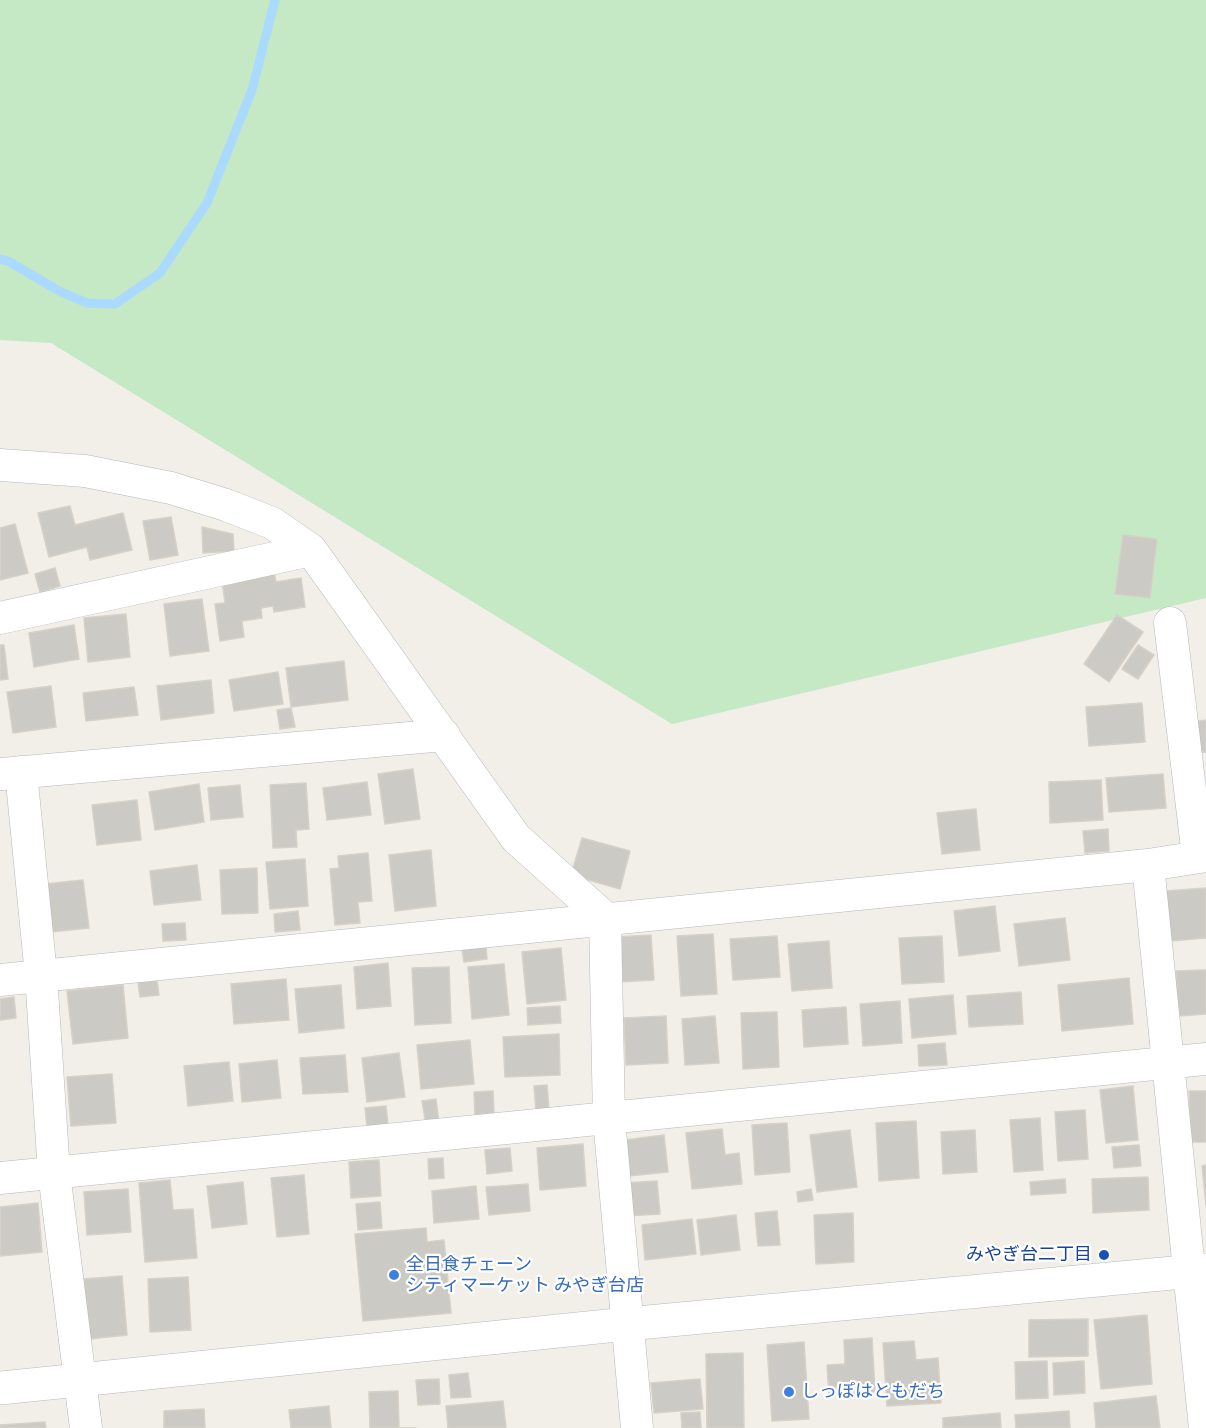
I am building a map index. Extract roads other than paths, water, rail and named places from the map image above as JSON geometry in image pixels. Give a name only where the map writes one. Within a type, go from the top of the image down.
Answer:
[{"type":"street","points":[[0,465],[85,471],[171,488],[226,505],[272,523],[311,550],[516,838],[605,918],[609,1119],[637,1428]]},
{"type":"street","points":[[0,618],[311,550]]},
{"type":"street","points":[[0,980],[605,918],[1148,866],[1202,856],[1170,622]]},
{"type":"street","points":[[86,1428],[54,1173],[41,975],[11,773],[444,735]]},
{"type":"street","points":[[1148,866],[1168,1063],[1198,1271],[1205,1428]]},
{"type":"street","points":[[0,1178],[1206,1059]]},
{"type":"street","points":[[0,1388],[627,1324],[1198,1271]]},
{"type":"waterway","points":[[0,259],[8,261],[59,291],[87,303],[115,304],[160,273],[207,203],[252,90],[275,0]]},
{"type":"place","name":"みやぎ台二丁目","points":[[1104,1255]]},
{"type":"place","name":"全日食チェーン シティマーケット みやぎ台店","points":[[394,1275]]},
{"type":"place","name":"しっぽはともだち","points":[[789,1392]]}]
